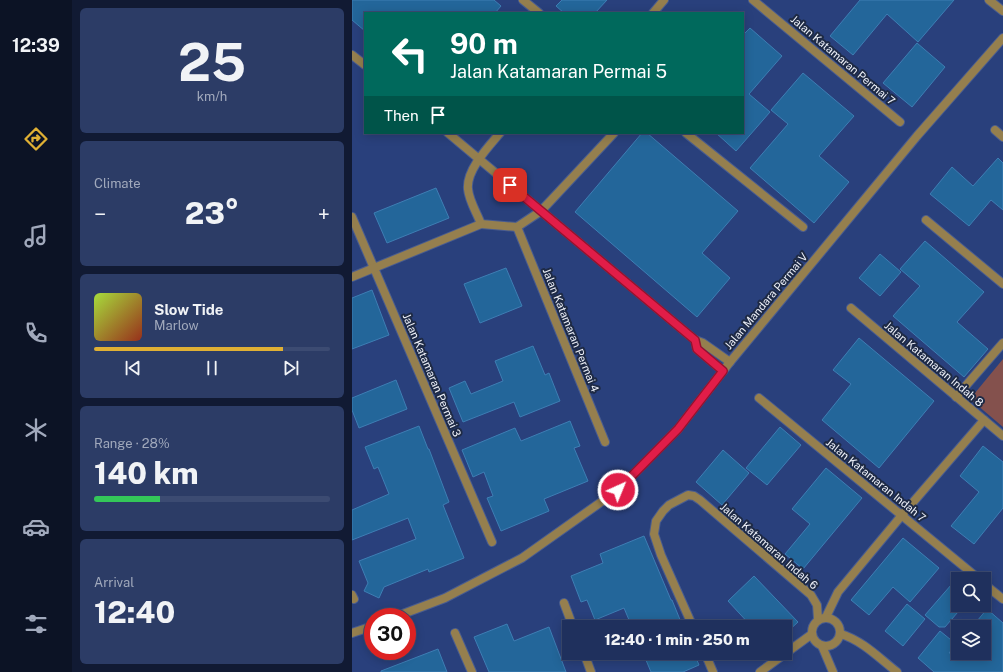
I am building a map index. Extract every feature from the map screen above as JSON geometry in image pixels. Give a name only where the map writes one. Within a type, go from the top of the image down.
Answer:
[{"type":"street","points":[[523,0],[538,12]]},
{"type":"street","points":[[654,12],[664,0]]},
{"type":"street","name":"Jalan Katamaran Permai 7","points":[[753,0],[900,122]]},
{"type":"street","points":[[989,0],[1003,11]]},
{"type":"street","name":"Jalan Mandara Permai V","points":[[416,609],[445,598],[522,558],[618,490],[678,429],[730,362],[917,136],[1003,38]]},
{"type":"street","points":[[352,55],[364,65]]},
{"type":"street","points":[[995,130],[1003,137]]},
{"type":"street","points":[[449,134],[695,340],[704,343],[730,362]]},
{"type":"street","points":[[481,224],[469,196],[469,180],[478,158],[499,134]]},
{"type":"street","points":[[352,277],[481,224],[517,227],[541,211],[613,134]]},
{"type":"street","points":[[687,134],[803,227]]},
{"type":"street","name":"Jalan Katamaran Permai 3","points":[[352,217],[492,542]]},
{"type":"street","points":[[926,220],[1003,284]]},
{"type":"street","name":"Jalan Katamaran Permai 4","points":[[517,227],[605,442]]},
{"type":"street","name":"Jalan Katamaran Indah 8","points":[[851,308],[1003,436]]},
{"type":"street","points":[[695,340],[697,349],[723,371]]},
{"type":"street","points":[[956,397],[1003,343]]},
{"type":"street","name":"Jalan Katamaran Indah 7","points":[[759,398],[971,572]]},
{"type":"street","points":[[834,672],[822,646],[816,641],[812,634],[813,626],[822,618],[838,592],[984,420]]},
{"type":"street","name":"Jalan Katamaran Indah 6","points":[[690,620],[661,555],[654,534],[656,521],[663,511],[669,505],[688,495],[694,496],[811,595],[822,618]]},
{"type":"street","points":[[991,590],[1003,600]]},
{"type":"street","points":[[564,603],[571,620]]},
{"type":"street","points":[[822,618],[834,619],[839,625],[841,634],[838,641],[831,646],[822,646]]},
{"type":"street","points":[[352,633],[364,629]]},
{"type":"street","points":[[455,633],[472,672]]},
{"type":"street","points":[[760,672],[812,634]]},
{"type":"street","points":[[841,634],[852,637],[860,642],[897,672]]},
{"type":"street","points":[[587,660],[591,672]]},
{"type":"street","points":[[708,660],[713,672]]},
{"type":"shaded area","points":[[1003,359],[1003,427],[970,399]]},
{"type":"building","points":[[352,0],[494,0],[501,6],[496,12],[364,12],[364,30],[352,20]]},
{"type":"building","points":[[562,0],[607,0],[596,12],[563,12],[556,6]]},
{"type":"building","points":[[860,0],[954,0],[918,42],[887,14],[853,55],[830,36]]},
{"type":"building","points":[[750,28],[782,56],[749,94],[770,112],[736,151],[717,134],[744,134],[744,34]]},
{"type":"building","points":[[917,43],[945,67],[912,107],[883,83]]},
{"type":"building","points":[[803,73],[854,116],[819,156],[849,182],[814,223],[750,168],[788,124],[771,110]]},
{"type":"building","points":[[641,134],[648,134],[738,211],[702,253],[730,278],[697,317],[575,212]]},
{"type":"building","points":[[998,158],[1003,163],[1003,210],[991,200],[969,226],[930,194],[952,167],[973,186]]},
{"type":"building","points":[[436,188],[449,218],[387,243],[374,213]]},
{"type":"building","points":[[925,241],[984,292],[957,322],[988,349],[964,377],[893,316],[920,286],[900,269]]},
{"type":"building","points":[[880,254],[901,272],[880,296],[859,278]]},
{"type":"building","points":[[506,268],[522,306],[480,323],[464,284]]},
{"type":"building","points":[[372,290],[389,335],[352,349],[352,298]]},
{"type":"building","points":[[859,338],[934,401],[879,468],[822,420],[851,384],[833,370]]},
{"type":"building","points":[[533,346],[545,375],[549,373],[560,401],[520,417],[514,402],[463,422],[449,388],[465,381],[471,394],[503,381],[495,361]]},
{"type":"building","points":[[396,380],[407,409],[359,428],[352,410],[352,398]]},
{"type":"building","points":[[570,421],[580,446],[574,448],[588,481],[544,499],[549,511],[501,531],[487,498],[493,496],[484,472],[473,477],[462,450],[515,428],[521,441]]},
{"type":"building","points":[[419,426],[449,502],[443,505],[464,558],[429,572],[428,569],[384,587],[379,598],[364,591],[368,583],[359,561],[416,539],[408,518],[352,540],[352,510],[389,494],[378,467],[374,469],[365,447]]},
{"type":"building","points":[[780,427],[801,445],[767,485],[746,468]]},
{"type":"building","points":[[983,446],[1003,462],[1003,508],[974,544],[951,526],[979,492],[960,476]]},
{"type":"building","points":[[723,450],[749,473],[722,505],[696,482]]},
{"type":"building","points":[[826,468],[862,498],[803,569],[785,554],[810,524],[792,509]]},
{"type":"building","points":[[644,536],[680,620],[629,620],[624,608],[595,620],[587,600],[581,602],[571,576],[603,563],[600,554]]},
{"type":"building","points":[[903,538],[939,568],[910,602],[893,587],[869,615],[851,600]]},
{"type":"building","points":[[754,576],[798,622],[792,628],[792,620],[746,620],[728,601]]},
{"type":"building","points":[[951,585],[951,612],[958,612],[945,627],[939,627],[925,615]]},
{"type":"building","points":[[907,604],[925,619],[903,646],[885,631]]},
{"type":"building","points":[[984,612],[990,612],[1003,623],[1003,672],[934,672],[918,658],[940,631],[951,640],[951,650],[949,653],[951,653],[951,660],[991,660],[991,620],[978,620]]},
{"type":"building","points":[[507,624],[514,641],[549,627],[566,672],[489,672],[474,637]]},
{"type":"building","points":[[438,649],[447,672],[381,672],[410,660],[416,660],[416,657]]},
{"type":"building","points":[[646,660],[697,660],[699,665],[683,672],[651,672]]},
{"type":"route","points":[[510,185],[695,340],[697,349],[723,371],[678,429],[618,490]]}]
